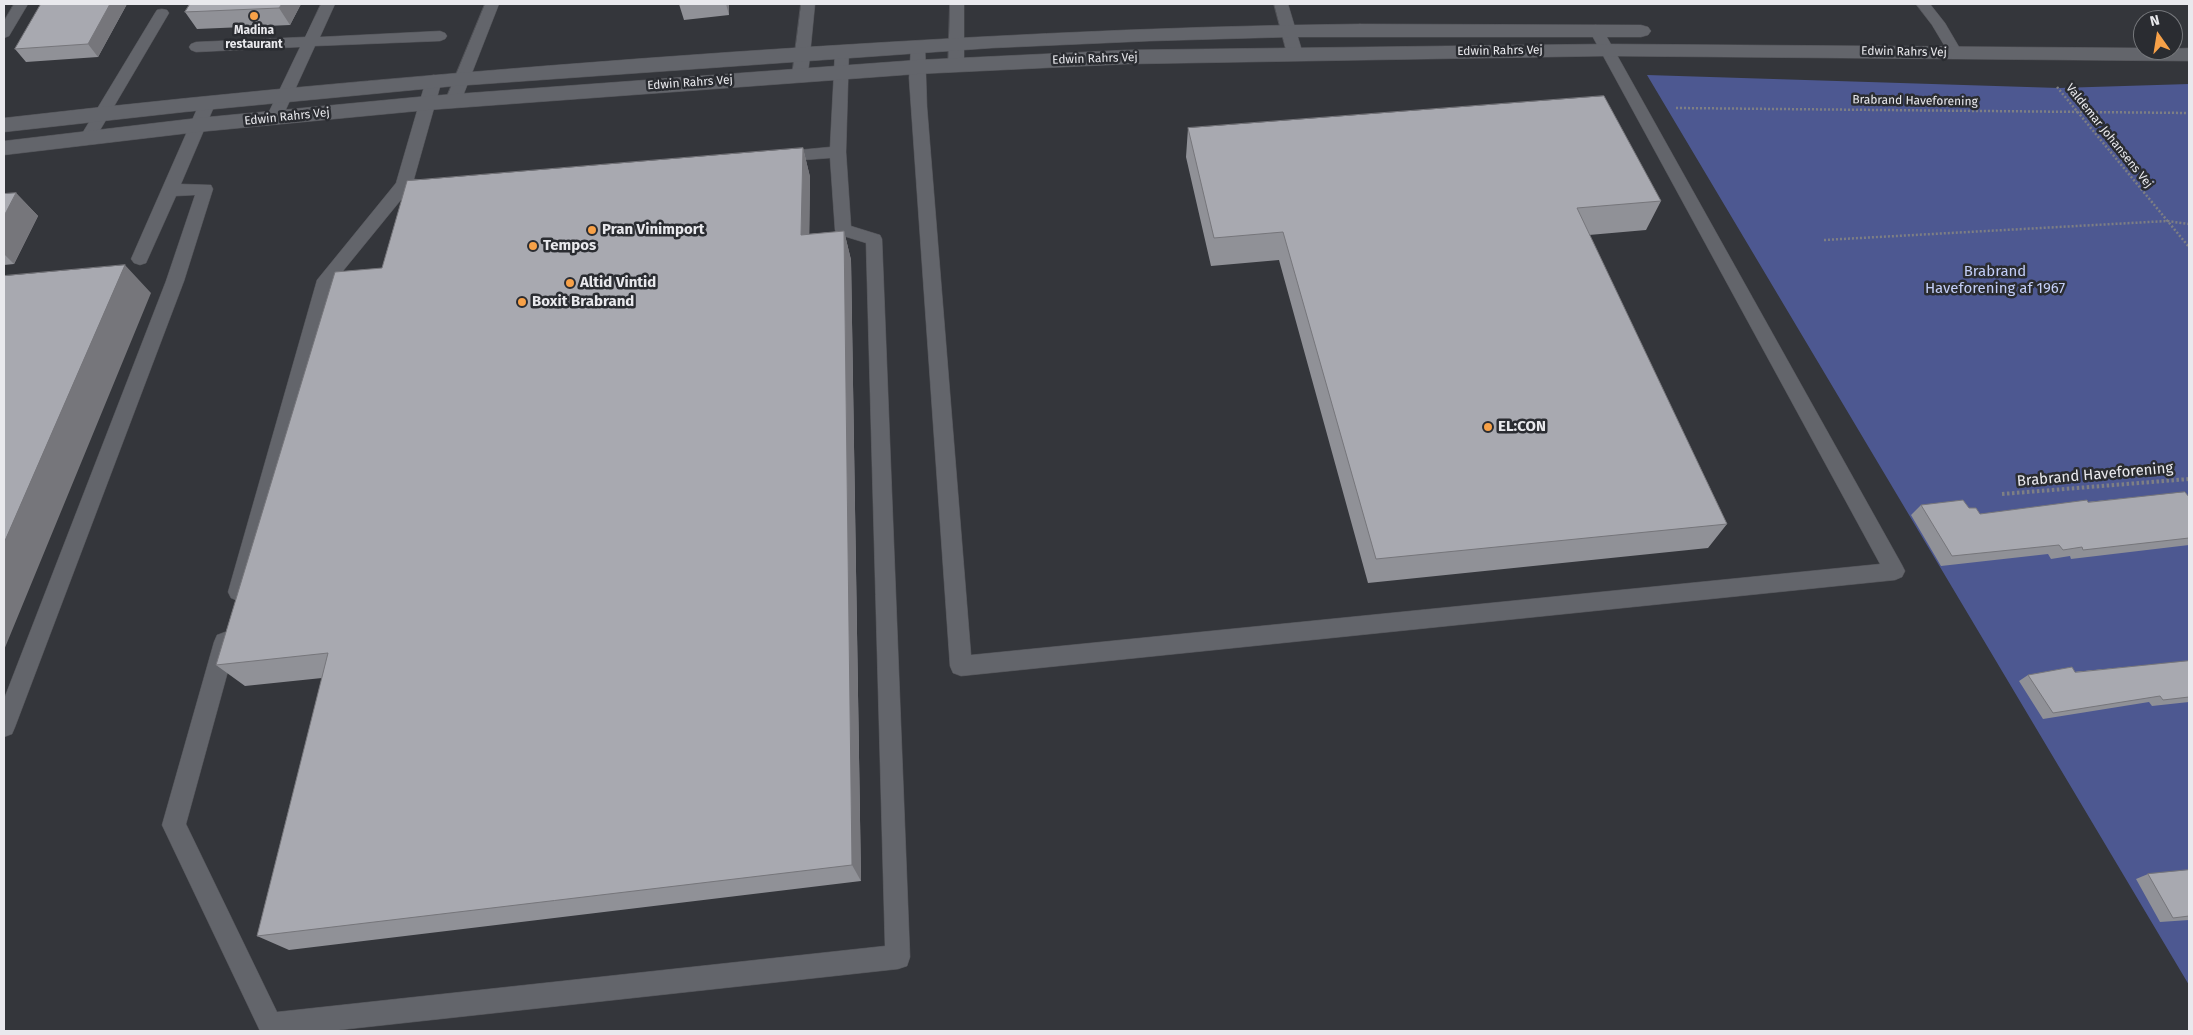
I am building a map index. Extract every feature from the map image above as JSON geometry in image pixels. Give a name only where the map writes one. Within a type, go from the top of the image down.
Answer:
[{"type":"street","name":"Edwin Rahrs Vej","points":[[4,148],[198,125],[428,103],[841,72],[917,56],[956,44],[1080,37],[1289,32],[1659,31]]},
{"type":"street","name":"Edwin Rahrs Vej","points":[[1858,33],[2133,36]]},
{"type":"street","name":"Edwin Rahrs Vej","points":[[4,125],[102,113],[434,80],[842,51],[917,56],[956,65],[1128,57],[1607,50],[2189,55]]},
{"type":"lane","points":[[4,33],[21,4]]},
{"type":"lane","points":[[274,118],[328,4]]},
{"type":"lane","points":[[453,101],[492,4]]},
{"type":"lane","points":[[800,75],[808,4]]},
{"type":"lane","points":[[956,4],[956,65]]},
{"type":"lane","points":[[1281,4],[1295,54]]},
{"type":"lane","points":[[1923,4],[1955,52]]},
{"type":"lane","points":[[88,137],[162,12]]},
{"type":"lane","points":[[917,56],[961,666],[1895,571],[1641,107],[1596,30]]},
{"type":"lane","points":[[196,47],[440,36]]},
{"type":"lane","points":[[434,80],[404,185],[326,280],[174,825],[270,1025],[898,957],[874,239],[843,230],[838,152],[842,51]]},
{"type":"lane","points":[[140,259],[208,102]]},
{"type":"lane","points":[[759,158],[838,152]]},
{"type":"lane","points":[[404,185],[434,182]]},
{"type":"lane","points":[[4,727],[175,281],[205,190],[170,190]]},
{"type":"path","name":"Valdemar Johansens Vej","points":[[2031,54],[2189,247]]},
{"type":"path","name":"Brabrand Haveforening","points":[[1641,107],[2189,114]]},
{"type":"path","points":[[1824,240],[2167,221],[2189,224]]},
{"type":"path","name":"Brabrand Haveforening","points":[[2002,494],[2189,479]]},
{"type":"green space","name":"Brabrand Haveforening af 1967","points":[[1647,75],[2059,88],[2189,84],[2189,985]]},
{"type":"building","points":[[41,4],[110,4],[88,44],[15,49]]},
{"type":"building","points":[[190,4],[282,4],[279,8],[185,12]]},
{"type":"building","name":"EL:CON","points":[[1604,96],[1661,201],[1577,208],[1727,524],[1376,559],[1283,232],[1214,238],[1188,128]]},
{"type":"building","points":[[803,148],[801,235],[844,231],[852,865],[257,936],[328,653],[216,665],[335,272],[382,268],[407,181]]},
{"type":"building","points":[[16,193],[4,216],[4,194]]},
{"type":"building","points":[[125,265],[4,543],[4,276]]},
{"type":"building","points":[[2185,492],[2189,497],[2189,538],[2083,550],[2082,547],[2063,550],[2059,545],[1952,556],[1921,505],[1963,500],[1969,508],[1976,508],[1980,514],[2087,500],[2088,502]]},
{"type":"building","points":[[2189,661],[2189,697],[2163,700],[2160,696],[2053,713],[2028,675],[2072,667],[2075,672]]},
{"type":"building","points":[[2189,870],[2189,916],[2173,918],[2148,874]]},
{"type":"place","name":"Madina restaurant","points":[[254,16]]},
{"type":"place","name":"Pran Vinimport","points":[[592,230]]},
{"type":"place","name":"Tempos","points":[[533,246]]},
{"type":"place","name":"Altid Vintid","points":[[570,283]]},
{"type":"place","name":"Boxit Brabrand","points":[[522,302]]},
{"type":"place","name":"EL:CON","points":[[1488,427]]}]
